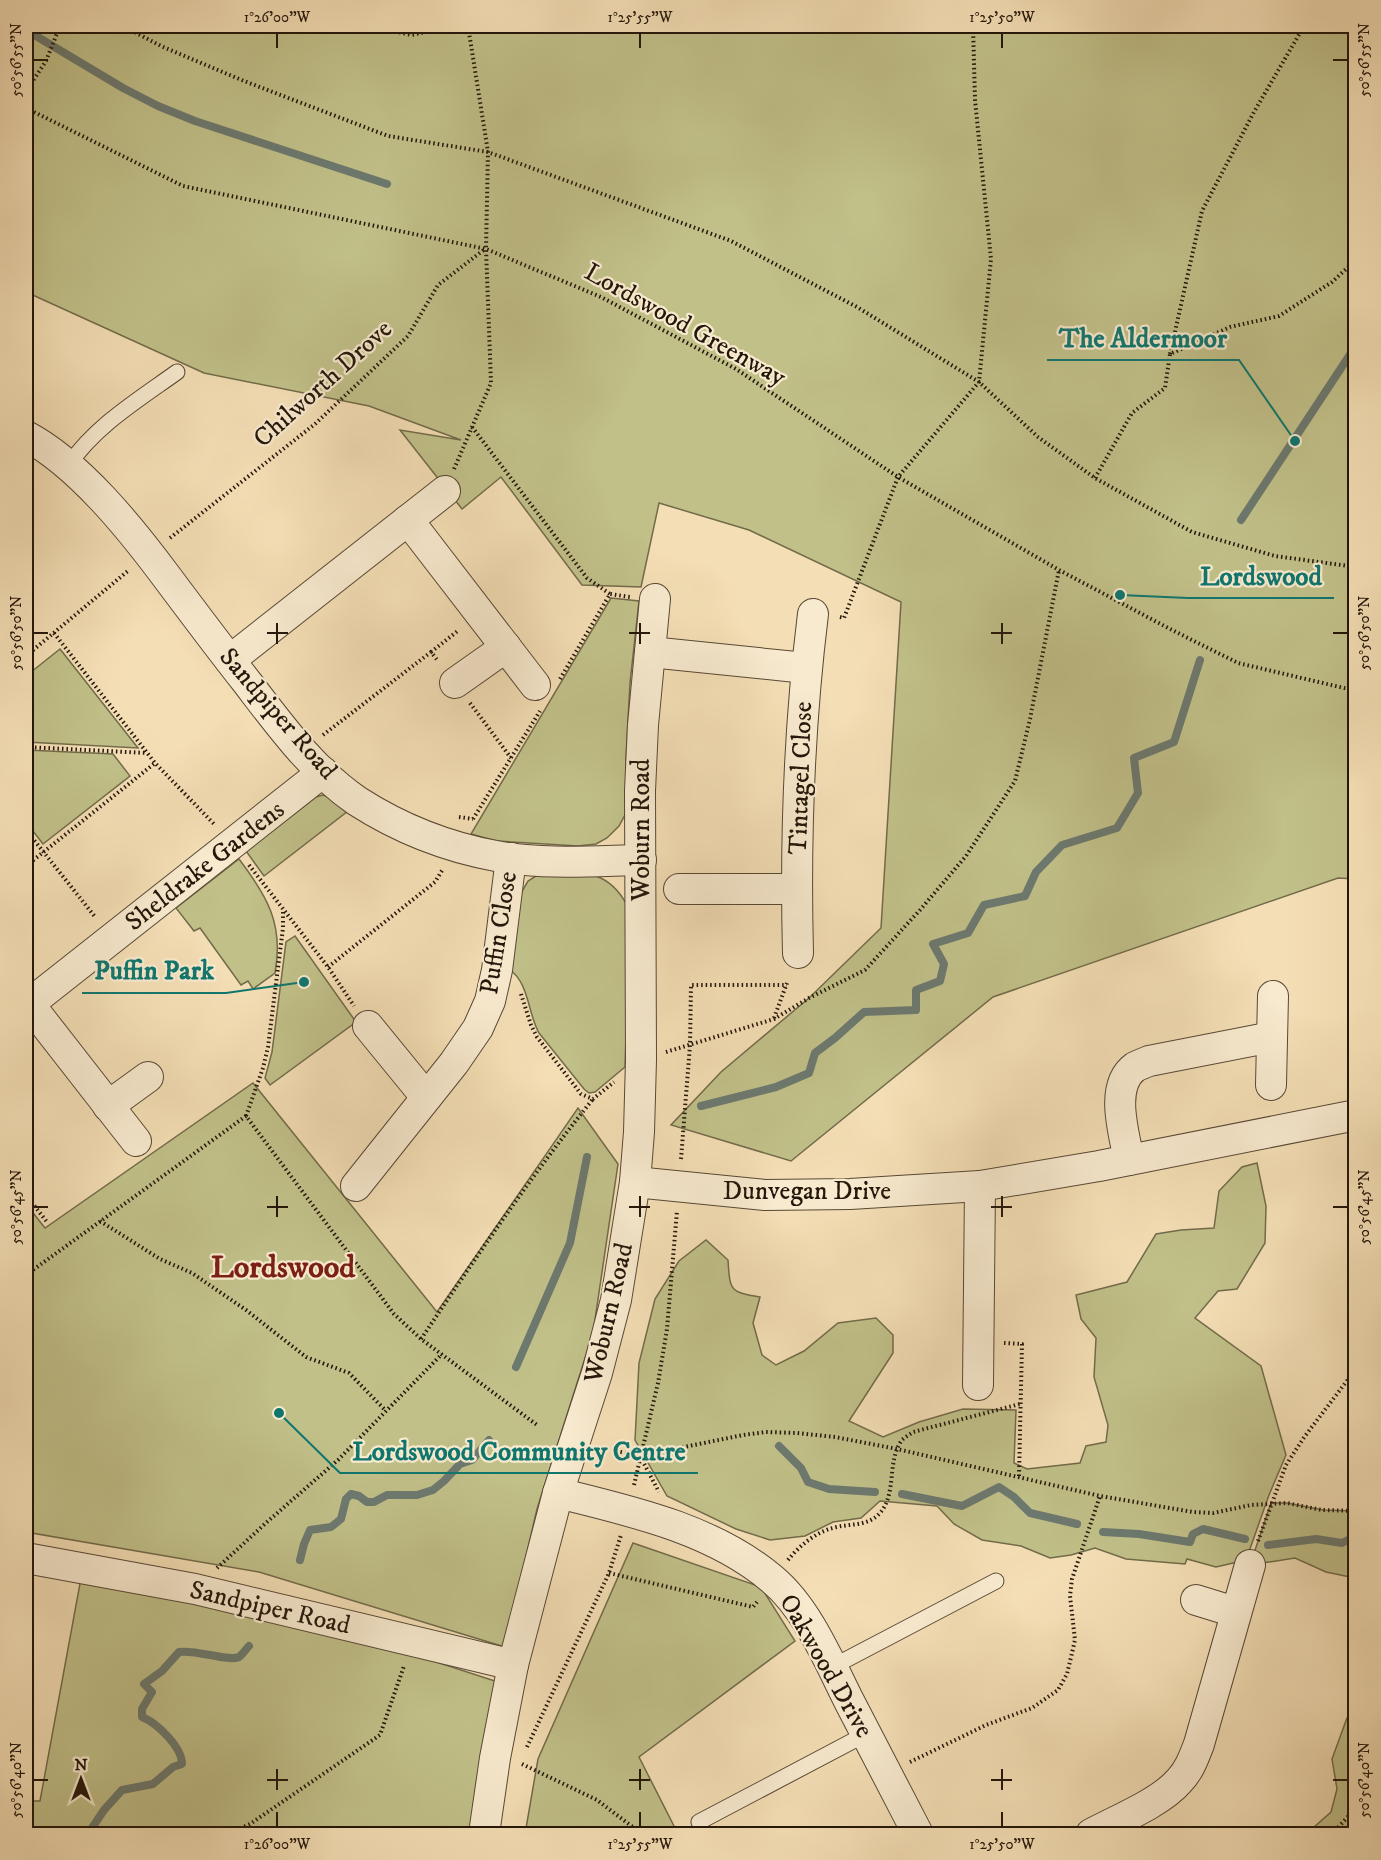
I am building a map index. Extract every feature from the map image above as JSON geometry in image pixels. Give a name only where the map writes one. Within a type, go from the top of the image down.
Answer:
[{"type":"street","name":"Sandpiper Road","points":[[26,436],[68,466],[102,499],[149,554],[278,723],[323,772],[357,800],[424,836],[497,857],[570,861],[641,860]]},
{"type":"street","points":[[230,660],[445,491]]},
{"type":"street","points":[[408,520],[506,647],[545,691]]},
{"type":"street","name":"Woburn Road","points":[[484,1834],[511,1765],[513,1665],[558,1493],[597,1373],[616,1300],[635,1182],[641,1060],[643,725],[655,599]]},
{"type":"street","name":"Tintagel Close","points":[[798,953],[798,784],[806,668],[813,614]]},
{"type":"street","points":[[455,683],[506,647]]},
{"type":"street","name":"Tintagel Close","points":[[650,652],[806,668]]},
{"type":"street","name":"Sheldrake Gardens","points":[[136,1141],[27,1002],[112,939],[323,772]]},
{"type":"street","name":"Puffin Close","points":[[356,1186],[454,1063],[478,1028],[490,1001],[497,970],[511,858]]},
{"type":"street","name":"Tintagel Close","points":[[679,889],[797,889]]},
{"type":"street","points":[[1271,1085],[1273,996]]},
{"type":"street","points":[[368,1026],[426,1097]]},
{"type":"street","points":[[1128,1160],[1120,1100],[1123,1084],[1128,1074],[1136,1067],[1149,1061],[1272,1037]]},
{"type":"street","points":[[108,1106],[148,1077]]},
{"type":"street","name":"Dunvegan Drive","points":[[635,1182],[765,1195],[827,1195],[980,1186],[1128,1160],[1356,1115]]},
{"type":"street","points":[[978,1385],[980,1186]]},
{"type":"street","name":"Oakwood Drive","points":[[558,1493],[631,1511],[682,1529],[723,1547],[748,1561],[772,1579],[802,1614],[832,1667],[918,1834]]},
{"type":"street","name":"Sandpiper Road","points":[[26,1558],[195,1589],[513,1665]]},
{"type":"street","points":[[1091,1834],[1167,1793],[1186,1771],[1199,1744],[1250,1564]]},
{"type":"street","points":[[1196,1600],[1235,1612]]},
{"type":"lane","points":[[68,466],[82,447],[103,427],[128,406],[177,372]]},
{"type":"lane","points":[[832,1667],[996,1581]]},
{"type":"lane","points":[[699,1822],[866,1734]]},
{"type":"path","points":[[26,91],[46,61],[60,26]]},
{"type":"path","points":[[123,26],[161,46],[244,81],[388,136],[488,152],[731,242],[857,307],[979,382],[1038,437],[1095,478],[1192,532],[1275,556],[1355,565]]},
{"type":"path","points":[[373,26],[411,35],[456,26]]},
{"type":"path","points":[[445,491],[490,383],[486,249],[488,152],[468,26]]},
{"type":"path","points":[[813,614],[844,618],[898,477],[979,382],[991,259],[975,100],[973,26]]},
{"type":"path","points":[[1095,478],[1132,413],[1165,388],[1170,354],[1202,210],[1254,112],[1304,26]]},
{"type":"path","name":"Lordswood Greenway","points":[[26,108],[183,186],[486,249],[601,297],[736,369],[898,477],[1059,570],[1170,629],[1238,663],[1356,689]]},
{"type":"path","name":"Chilworth Drove","points":[[26,656],[149,554],[315,424],[408,336],[438,285],[486,249]]},
{"type":"path","points":[[1170,354],[1230,327],[1279,316],[1332,282],[1356,260]]},
{"type":"path","points":[[472,427],[587,578],[610,594],[655,599]]},
{"type":"path","points":[[422,1339],[487,1240],[552,1149],[593,1099],[641,1060],[774,1019],[809,998],[866,970],[966,856],[1015,781],[1030,718],[1059,570]]},
{"type":"path","points":[[328,967],[435,882],[511,758],[545,691],[610,594]]},
{"type":"path","points":[[302,751],[480,614]]},
{"type":"path","points":[[431,652],[511,758]]},
{"type":"path","points":[[26,747],[147,753]]},
{"type":"path","points":[[26,866],[154,763]]},
{"type":"path","points":[[26,830],[112,939]]},
{"type":"path","points":[[26,1275],[246,1116],[268,1047],[283,928],[283,909]]},
{"type":"path","points":[[774,1019],[798,953]]},
{"type":"path","points":[[497,970],[508,974],[516,981],[528,1019],[537,1037],[581,1094],[593,1099]]},
{"type":"path","points":[[633,1486],[658,1383],[667,1329],[690,1045],[691,985],[787,985]]},
{"type":"path","points":[[246,1116],[394,1314],[422,1339],[537,1425]]},
{"type":"path","points":[[26,1196],[47,1222]]},
{"type":"path","points":[[100,1221],[160,1259],[192,1273],[246,1310],[306,1356],[349,1373],[386,1411]]},
{"type":"path","points":[[979,1343],[1022,1344],[1019,1476]]},
{"type":"path","points":[[195,1589],[338,1460],[442,1354]]},
{"type":"path","points":[[1250,1564],[1286,1466],[1305,1436],[1356,1369]]},
{"type":"path","points":[[609,1573],[753,1607],[792,1555],[819,1534],[833,1528],[859,1525],[879,1514],[889,1492],[897,1449],[903,1439],[913,1432],[1020,1404]]},
{"type":"path","points":[[616,1451],[640,1456],[743,1435],[766,1432],[797,1433],[836,1437],[897,1449],[1100,1496],[1193,1512],[1213,1513],[1271,1503],[1287,1503],[1322,1510],[1356,1511]]},
{"type":"path","points":[[886,1774],[967,1734],[1032,1708],[1058,1690],[1067,1674],[1075,1640],[1070,1596],[1072,1579],[1100,1496]]},
{"type":"path","points":[[622,1532],[609,1573],[511,1765],[597,1800],[642,1834]]},
{"type":"path","points":[[228,1834],[250,1824],[380,1735],[413,1642]]},
{"type":"path","points":[[1356,1738],[1352,1766],[1356,1795]]},
{"type":"path","points":[[1332,1834],[1356,1808]]},
{"type":"shaded area","points":[[26,26],[1355,26],[1355,879],[1338,878],[993,997],[791,1161],[671,1125],[721,1072],[809,998],[881,928],[901,602],[749,530],[659,503],[641,587],[582,585],[501,477],[462,509],[400,430],[461,440],[369,406],[204,373],[26,292]]},
{"type":"shaded area","points":[[611,598],[639,601],[630,683],[626,813],[619,826],[607,838],[596,844],[578,846],[496,841],[471,834]]},
{"type":"shaded area","points":[[60,649],[138,748],[26,742],[26,676]]},
{"type":"shaded area","points":[[26,750],[113,754],[130,776],[43,844],[26,822]]},
{"type":"shaded area","points":[[323,795],[348,811],[264,876],[246,851],[316,797]]},
{"type":"shaded area","points":[[239,859],[265,898],[275,925],[277,940],[275,973],[253,989],[248,981],[241,985],[200,928],[194,931],[176,908]]},
{"type":"shaded area","points":[[539,874],[589,874],[609,883],[619,892],[627,905],[625,1067],[595,1092],[589,1093],[584,1089],[539,1033],[525,991],[510,970],[521,893],[528,881]]},
{"type":"shaded area","points":[[295,936],[356,1022],[270,1085],[265,1078],[272,1052],[286,942]]},
{"type":"shaded area","points":[[253,1083],[437,1312],[578,1108],[618,1164],[593,1333],[537,1509],[505,1647],[259,1572],[26,1532],[26,1204],[45,1228]]},
{"type":"shaded area","points":[[1257,1163],[1266,1206],[1265,1243],[1237,1289],[1218,1291],[1195,1318],[1261,1366],[1286,1455],[1246,1560],[1216,1567],[1187,1559],[1185,1564],[1126,1559],[1095,1548],[1050,1558],[1021,1546],[982,1540],[954,1524],[937,1506],[880,1501],[861,1518],[833,1522],[805,1536],[770,1540],[736,1529],[667,1496],[635,1440],[639,1363],[655,1299],[679,1261],[706,1240],[728,1260],[729,1278],[733,1288],[742,1293],[760,1297],[753,1323],[762,1355],[776,1365],[804,1351],[838,1323],[876,1318],[893,1335],[893,1353],[849,1421],[883,1437],[919,1422],[963,1409],[1016,1410],[1014,1463],[1027,1469],[1080,1463],[1086,1446],[1106,1442],[1108,1425],[1094,1377],[1096,1338],[1081,1319],[1076,1295],[1127,1282],[1156,1234],[1214,1228],[1219,1191],[1242,1167]]},
{"type":"shaded area","points":[[1271,1503],[1287,1503],[1323,1510],[1355,1511],[1355,1578],[1326,1572],[1295,1558],[1250,1565]]},
{"type":"shaded area","points":[[633,1543],[761,1587],[795,1641],[639,1757],[678,1834],[525,1834],[538,1759]]},
{"type":"shaded area","points":[[81,1578],[282,1612],[498,1682],[472,1834],[26,1834],[26,1801],[40,1801]]},
{"type":"shaded area","points":[[1355,1710],[1355,1834],[1293,1834],[1296,1829],[1314,1827],[1331,1812],[1337,1789],[1332,1759],[1347,1718]]},
{"type":"waterway","points":[[26,30],[123,88],[158,106],[195,121],[387,184]]},
{"type":"waterway","points":[[1241,520],[1351,353],[1356,349]]},
{"type":"waterway","points":[[701,1106],[776,1087],[809,1073],[815,1053],[864,1012],[916,1010],[916,990],[940,981],[944,964],[933,944],[968,933],[984,905],[1025,896],[1036,872],[1062,845],[1117,828],[1138,793],[1134,758],[1174,742],[1200,660]]},
{"type":"waterway","points":[[516,1367],[570,1243],[587,1157]]},
{"type":"waterway","points":[[300,1560],[310,1530],[331,1527],[341,1519],[346,1499],[351,1494],[367,1502],[374,1502],[387,1495],[417,1495],[433,1490],[460,1464],[472,1460],[489,1440]]},
{"type":"waterway","points":[[779,1446],[801,1468],[808,1482],[829,1489],[875,1492]]},
{"type":"waterway","points":[[902,1494],[962,1506],[999,1487],[1014,1497],[1030,1513],[1077,1524]]},
{"type":"waterway","points":[[1103,1532],[1139,1534],[1190,1542],[1193,1534],[1203,1529],[1245,1539]]},
{"type":"waterway","points":[[1268,1545],[1316,1539],[1342,1543],[1356,1536]]},
{"type":"waterway","points":[[88,1834],[104,1810],[122,1790],[153,1784],[173,1767],[182,1764],[178,1750],[168,1736],[155,1724],[142,1717],[142,1709],[152,1692],[144,1684],[162,1671],[179,1652],[234,1658],[239,1657],[249,1646]]},
{"type":"place","name":"The Aldermoor","points":[[1295,441]]},
{"type":"place","name":"Lordswood","points":[[1120,595]]},
{"type":"place","name":"Puffin Park","points":[[304,982]]},
{"type":"place","name":"Lordswood Community Centre","points":[[279,1413]]},
{"type":"district","name":"Lordswood","points":[[283,1268]]}]
